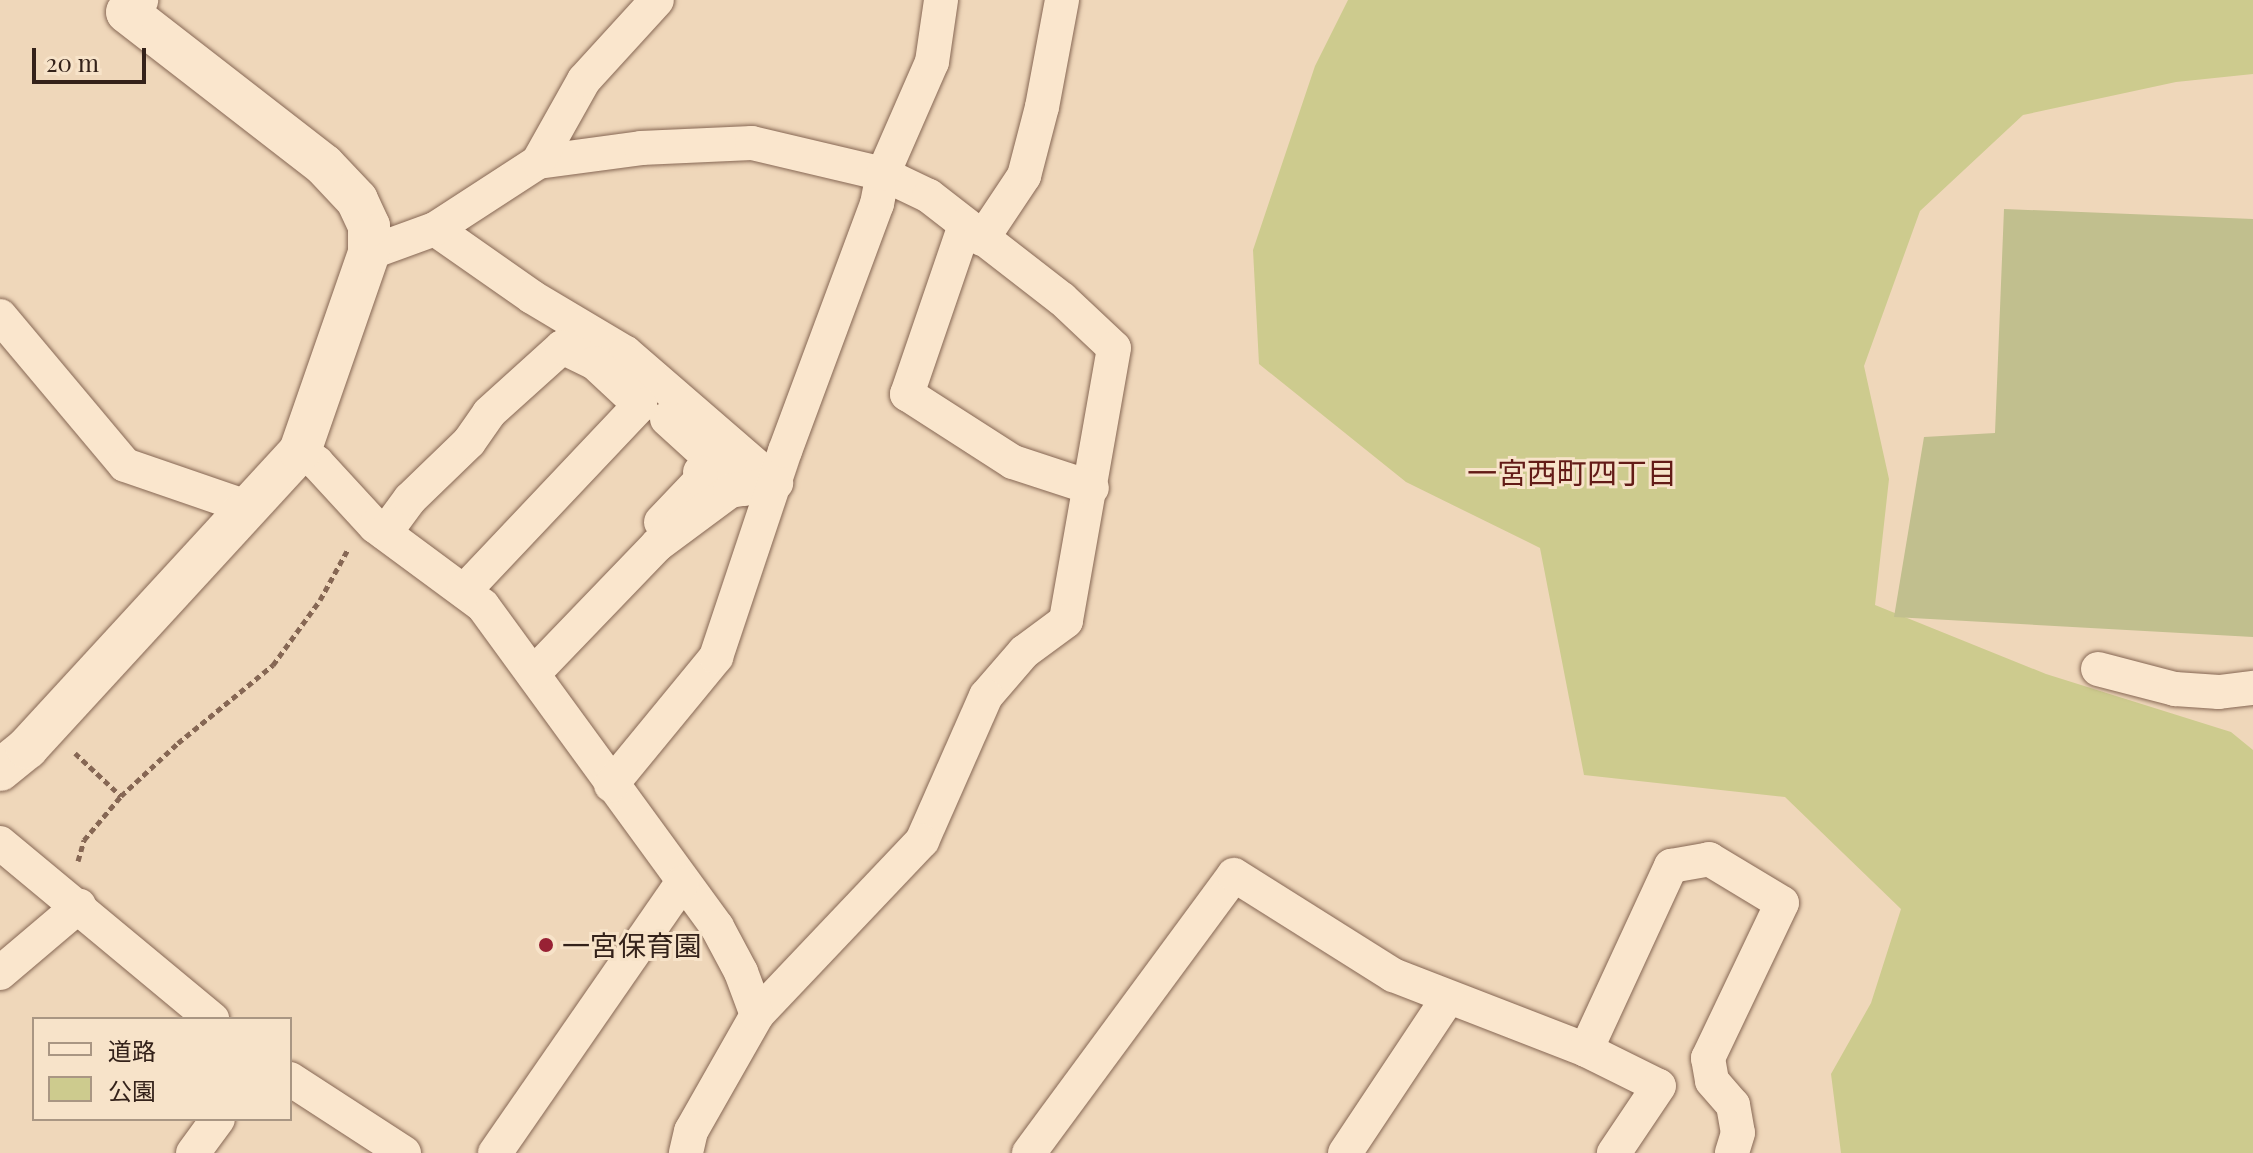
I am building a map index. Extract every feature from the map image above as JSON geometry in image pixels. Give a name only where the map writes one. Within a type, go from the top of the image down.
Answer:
[{"type":"street","points":[[538,162],[584,80],[657,0]]},
{"type":"street","points":[[611,785],[716,657],[760,486],[877,204],[883,174],[932,62],[941,0]]},
{"type":"street","points":[[1062,0],[1042,107],[1024,176],[974,232],[907,394],[1013,462],[1092,488]]},
{"type":"street","points":[[0,770],[27,748],[300,451],[369,253],[369,226],[357,200],[324,165],[124,4]]},
{"type":"street","points":[[369,253],[435,229],[538,162],[641,148],[752,143],[883,174],[929,196],[1062,299],[1114,348],[1092,488],[1066,621],[1024,652],[986,696],[922,841],[757,1015],[691,1131],[686,1153]]},
{"type":"street","points":[[435,229],[532,297],[626,353],[760,486]]},
{"type":"street","points":[[0,316],[125,465],[247,507]]},
{"type":"street","points":[[377,526],[469,442],[489,413],[562,347],[595,363],[640,405],[654,407],[760,486]]},
{"type":"street","points":[[464,591],[640,405]]},
{"type":"street","points":[[300,451],[317,463],[377,526],[483,606],[717,927],[741,972],[757,1015]]},
{"type":"street","points":[[657,545],[657,527],[701,480],[700,472]]},
{"type":"street","points":[[534,673],[657,545],[730,491],[760,486]]},
{"type":"street","points":[[2098,669],[2175,689],[2246,695]]},
{"type":"street","points":[[0,843],[210,1017]]},
{"type":"street","points":[[1586,1050],[1671,866],[1709,859],[1782,903],[1708,1058],[1712,1081],[1733,1105],[1738,1133],[1732,1153]]},
{"type":"street","points":[[1029,1153],[1234,875],[1393,975],[1586,1050],[1659,1086],[1614,1153]]},
{"type":"street","points":[[495,1153],[682,883]]},
{"type":"street","points":[[0,973],[74,902]]},
{"type":"street","points":[[1345,1153],[1448,998]]},
{"type":"street","points":[[292,1081],[366,1143],[404,1153]]},
{"type":"street","points":[[193,1153],[217,1121]]},
{"type":"path","points":[[74,902],[84,840],[121,796],[178,743],[273,665],[377,526]]},
{"type":"path","points":[[67,745],[121,796]]},
{"type":"green space","points":[[1348,0],[2253,0],[2253,74],[2176,82],[2023,115],[1920,211],[1864,366],[1889,479],[1875,605],[2046,674],[2231,732],[2253,750],[2253,1153],[1841,1153],[1831,1074],[1871,1003],[1901,909],[1785,797],[1584,775],[1540,548],[1406,482],[1259,364],[1253,250],[1315,66]]},
{"type":"shaded area","points":[[2004,209],[2253,219],[2253,637],[1894,617],[1924,437],[1995,433]]},
{"type":"place","name":"一宮保育園","points":[[546,945]]},
{"type":"district","name":"一宮西町四丁目","points":[[1572,472]]}]
